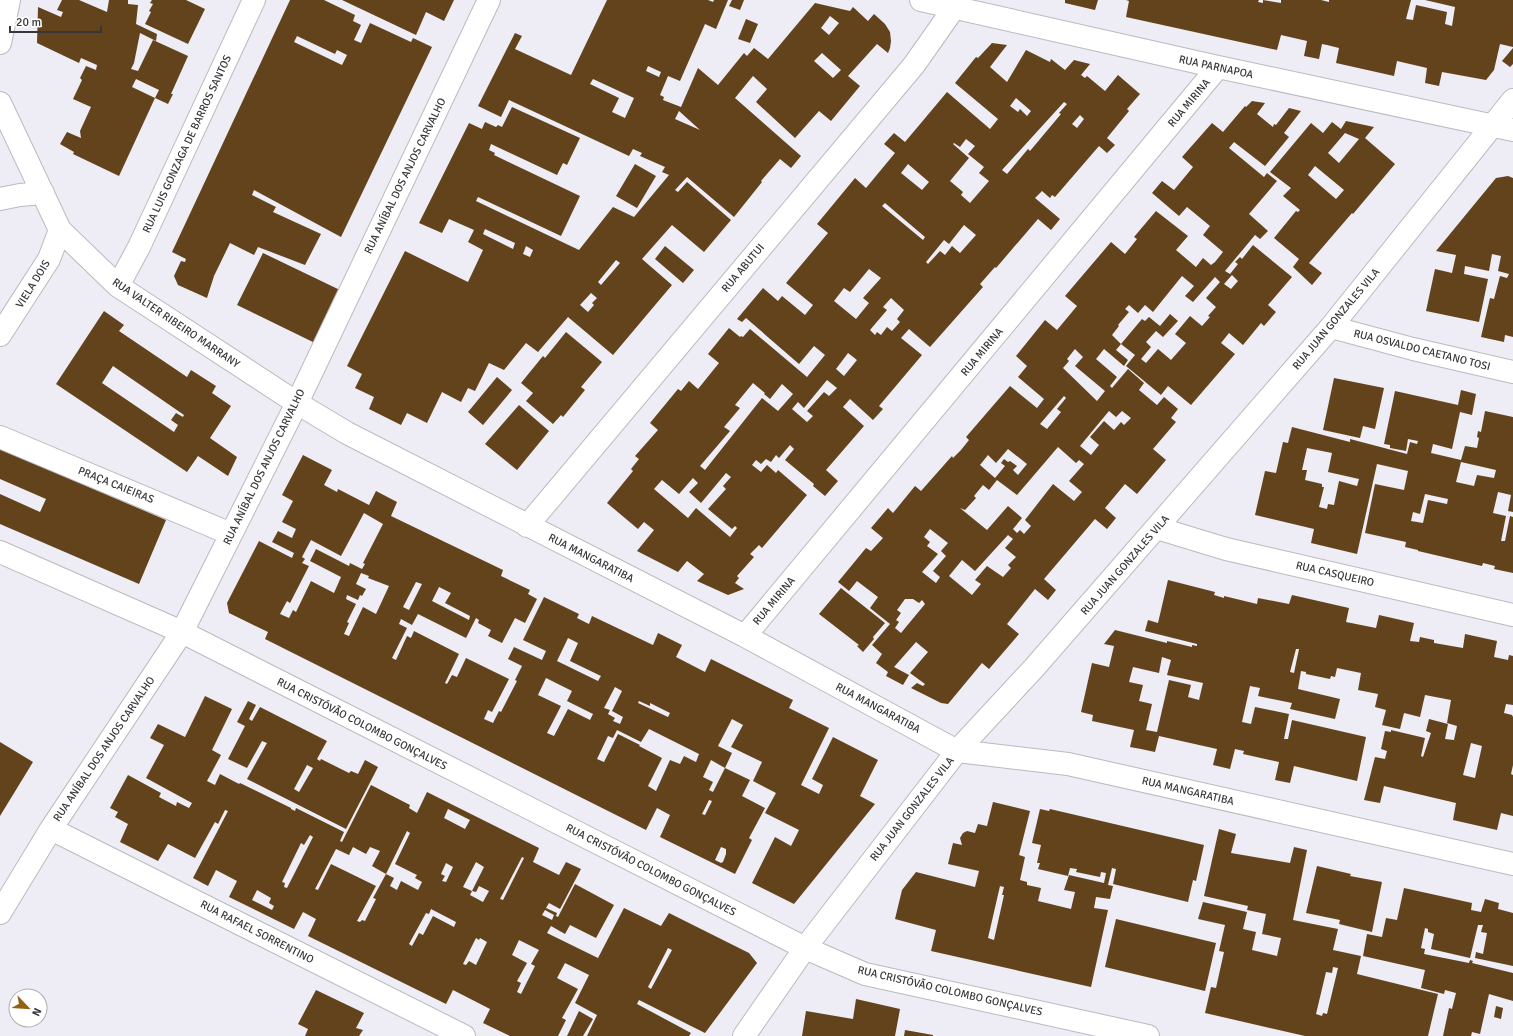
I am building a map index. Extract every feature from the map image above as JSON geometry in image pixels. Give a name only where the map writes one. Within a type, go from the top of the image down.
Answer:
[{"type":"street","points":[[0,43],[9,0]]},
{"type":"street","name":"RUA LUIS GONZAGA DE BARROS SANTOS","points":[[118,286],[139,247],[254,0]]},
{"type":"street","name":"RUA ANÍBAL DOS ANJOS CARVALHO","points":[[0,913],[51,829],[182,632],[296,403],[489,0]]},
{"type":"street","name":"RUA PARNAPOA","points":[[921,0],[1218,67],[1513,130]]},
{"type":"street","name":"RUA ABUTUI","points":[[527,526],[914,65],[954,8]]},
{"type":"street","name":"RUA MIRINA","points":[[745,636],[1218,67]]},
{"type":"street","name":"RUA JUAN GONZALES VILA","points":[[744,1036],[805,948],[957,751],[1034,668],[1331,327],[1513,100]]},
{"type":"street","name":"RUA VALTER RIBEIRO MARRANY","points":[[0,103],[60,230],[118,286],[296,403]]},
{"type":"street","points":[[0,199],[43,193]]},
{"type":"street","name":"VIELA DOIS","points":[[0,335],[49,259],[60,230]]},
{"type":"street","name":"RUA OSVALDO CAETANO TOSI","points":[[1331,327],[1414,349],[1513,372]]},
{"type":"street","name":"RUA MANGARATIBA","points":[[296,403],[347,433],[745,636],[957,751],[1068,764],[1513,864]]},
{"type":"street","name":"PRAÇA CAIEIRAS","points":[[0,437],[231,534]]},
{"type":"street","name":"RUA CASQUEIRO","points":[[1157,528],[1226,549],[1513,614]]},
{"type":"street","name":"RUA CRISTÓVÃO COLOMBO GONÇALVES","points":[[0,552],[182,632],[805,948],[865,974],[1148,1036]]},
{"type":"street","name":"RUA RAFAEL SORRENTINO","points":[[51,829],[464,1036]]},
{"type":"building","points":[[62,0],[79,0],[107,12],[109,0],[128,0],[128,4],[138,5],[136,24],[157,34],[156,41],[140,33],[134,63],[131,69],[138,71],[153,40],[188,56],[168,104],[155,98],[119,176],[73,154],[74,152],[60,144],[67,132],[81,138],[80,131],[91,107],[73,99],[82,80],[80,78],[86,66],[96,70],[97,65],[81,58],[79,63],[37,43],[38,7],[61,17],[63,12],[57,10]],"holes":[[[136,79],[159,90],[155,98],[132,87]]]},
{"type":"building","points":[[152,0],[186,0],[205,9],[188,44],[145,24],[151,12],[149,11],[153,4],[150,3]]},
{"type":"building","points":[[290,0],[324,0],[355,15],[353,21],[361,25],[354,40],[361,43],[370,23],[411,42],[413,38],[432,47],[341,237],[254,190],[252,195],[276,207],[273,212],[321,234],[305,265],[258,247],[254,255],[230,243],[214,276],[207,298],[178,285],[174,276],[181,261],[185,262],[186,259],[172,252]],"holes":[[[297,36],[335,54],[337,50],[347,55],[342,65],[294,42]]]},
{"type":"building","points":[[342,0],[454,0],[444,21],[426,12],[416,35]]},
{"type":"building","points":[[607,0],[708,0],[713,2],[714,0],[728,0],[716,29],[705,24],[680,81],[668,76],[660,95],[664,97],[663,100],[681,107],[698,68],[718,85],[744,53],[747,56],[754,48],[768,59],[815,3],[850,11],[853,7],[868,21],[874,14],[885,24],[890,32],[891,41],[888,53],[877,44],[848,76],[860,86],[831,121],[819,111],[795,138],[756,102],[767,89],[753,76],[735,98],[801,156],[791,168],[780,159],[761,181],[762,182],[734,217],[687,177],[675,190],[678,192],[687,182],[731,220],[704,252],[672,225],[642,259],[672,285],[613,355],[568,317],[538,352],[526,343],[504,370],[489,363],[475,391],[468,388],[461,402],[442,392],[427,423],[407,413],[401,425],[369,409],[374,397],[355,388],[362,374],[347,366],[405,251],[468,282],[483,250],[468,242],[474,230],[449,219],[442,233],[419,223],[469,123],[482,129],[485,122],[496,127],[498,125],[502,127],[512,107],[580,138],[567,165],[563,163],[557,175],[491,144],[489,150],[495,153],[494,155],[580,196],[561,236],[478,197],[476,201],[579,250],[613,207],[634,217],[669,175],[662,172],[665,167],[640,156],[642,153],[633,149],[629,156],[509,100],[501,117],[478,106],[515,33],[522,36],[515,49],[571,75]],"holes":[[[830,16],[839,23],[829,35],[821,28]],[[822,53],[841,70],[833,78],[814,61]],[[648,66],[661,72],[659,77],[646,71]],[[593,79],[634,98],[625,118],[612,112],[619,98],[590,84]],[[679,111],[700,130],[675,119]],[[485,229],[515,243],[513,249],[483,234]],[[526,246],[533,250],[530,257],[523,254]],[[616,260],[620,263],[601,285],[598,282]],[[591,293],[597,298],[592,303],[594,305],[588,312],[580,305]]]},
{"type":"building","points":[[732,0],[744,0],[740,10],[729,6]]},
{"type":"building","points":[[1065,0],[1098,0],[1095,10],[1065,3]]},
{"type":"building","points":[[1126,0],[1259,0],[1258,2],[1263,3],[1263,0],[1281,3],[1281,0],[1321,0],[1329,2],[1329,0],[1411,0],[1406,19],[1413,20],[1416,5],[1447,12],[1445,24],[1452,26],[1455,7],[1425,0],[1513,0],[1513,47],[1500,44],[1494,70],[1486,80],[1442,72],[1439,86],[1425,83],[1427,68],[1397,61],[1394,76],[1336,63],[1339,48],[1327,45],[1322,44],[1319,59],[1304,56],[1307,41],[1281,35],[1277,50],[1126,17],[1129,1]]},
{"type":"building","points":[[746,19],[758,24],[750,43],[738,39]]},
{"type":"building","points":[[992,43],[1007,45],[990,67],[1007,82],[1026,50],[1050,62],[1051,59],[1065,70],[1074,60],[1090,64],[1081,75],[1085,78],[1087,76],[1105,91],[1118,75],[1140,94],[1127,109],[1129,111],[1107,138],[1115,145],[1107,153],[1099,146],[1055,197],[1052,195],[1050,198],[1042,191],[1035,198],[1060,219],[1051,230],[1038,219],[996,268],[995,267],[980,284],[983,287],[930,347],[909,329],[901,338],[922,355],[879,406],[883,409],[873,420],[850,399],[843,407],[864,426],[826,470],[838,481],[825,496],[813,486],[814,484],[785,460],[794,449],[790,445],[779,458],[776,455],[771,462],[766,459],[761,464],[756,460],[752,465],[761,472],[767,465],[776,473],[778,470],[807,495],[762,548],[759,545],[750,554],[754,557],[737,576],[739,578],[735,583],[744,589],[728,595],[697,581],[704,574],[687,561],[678,572],[637,551],[654,530],[644,522],[638,529],[607,503],[633,471],[631,469],[639,459],[635,456],[658,430],[650,423],[678,389],[681,391],[689,381],[698,389],[719,363],[708,354],[729,328],[740,337],[743,337],[750,329],[807,377],[825,355],[814,346],[799,364],[746,318],[742,322],[737,319],[763,288],[778,301],[782,296],[805,315],[813,305],[786,283],[828,233],[817,224],[855,178],[866,188],[895,153],[884,144],[894,133],[905,142],[947,92],[990,129],[998,119],[955,83],[976,57],[978,58]],"holes":[[[1016,98],[1031,111],[1027,116],[1020,109],[1018,112],[1010,106]],[[1064,102],[1067,104],[1059,113],[1061,114],[1030,151],[1028,149],[1007,174],[1002,170]],[[1080,115],[1084,119],[1077,128],[1072,124]],[[966,139],[975,146],[968,154],[984,167],[979,173],[989,181],[970,203],[961,195],[963,192],[950,181],[969,158],[953,144],[954,143],[960,147]],[[908,164],[929,182],[922,190],[901,173]],[[885,203],[925,237],[923,240],[882,206]],[[964,225],[976,235],[960,253],[952,246],[945,255],[940,251],[928,264],[926,262],[944,240],[949,244]],[[869,269],[881,278],[863,298],[869,303],[856,319],[834,301],[844,288],[850,292]],[[891,298],[904,310],[897,319],[900,322],[892,331],[887,327],[881,335],[877,332],[875,335],[870,330],[887,310],[883,307]],[[848,353],[857,360],[844,376],[836,369]],[[827,380],[837,388],[829,396],[824,392],[807,411],[813,416],[807,422],[792,409],[798,402],[804,408]],[[753,383],[770,399],[782,384],[793,394],[778,411],[762,398],[705,470],[700,466],[730,431],[724,427],[740,408],[735,405]],[[726,473],[731,477],[723,486],[726,489],[708,509],[732,529],[735,526],[737,528],[730,537],[696,508],[688,518],[654,489],[662,480],[679,494],[693,478],[698,483],[689,492],[701,503]]]},
{"type":"building","points":[[1513,48],[1513,64],[1510,67],[1502,61]]},
{"type":"building","points":[[1252,101],[1265,103],[1257,114],[1273,127],[1289,108],[1301,111],[1284,133],[1289,137],[1265,166],[1234,142],[1229,148],[1264,177],[1267,173],[1277,181],[1249,214],[1268,231],[1260,239],[1255,235],[1225,271],[1230,274],[1238,264],[1235,262],[1240,257],[1242,259],[1253,245],[1292,277],[1268,305],[1276,312],[1264,326],[1261,323],[1243,345],[1229,333],[1221,343],[1235,354],[1191,405],[1168,386],[1161,395],[1126,366],[1135,355],[1121,344],[1116,350],[1128,360],[1124,366],[1104,349],[1096,359],[1117,377],[1110,386],[1112,388],[1128,369],[1144,383],[1139,390],[1157,405],[1164,397],[1178,409],[1171,418],[1176,422],[1153,449],[1166,460],[1137,494],[1125,484],[1105,508],[1116,518],[1107,529],[1095,519],[1044,579],[1056,590],[1048,600],[1035,589],[1007,624],[1019,634],[989,669],[982,663],[948,704],[941,703],[911,688],[917,683],[923,686],[925,684],[910,673],[928,652],[916,642],[894,667],[909,675],[903,685],[886,676],[888,672],[876,663],[882,654],[872,645],[890,624],[870,608],[878,597],[857,581],[849,591],[838,582],[866,548],[871,551],[883,538],[871,528],[888,508],[893,513],[915,486],[921,491],[952,456],[953,458],[961,450],[969,440],[966,437],[1010,386],[1037,408],[1044,399],[1018,377],[1027,366],[1016,356],[1045,320],[1057,330],[1077,306],[1065,296],[1111,242],[1125,254],[1137,239],[1134,237],[1156,211],[1188,236],[1176,250],[1196,267],[1203,258],[1211,265],[1215,262],[1223,252],[1203,235],[1210,226],[1187,207],[1179,216],[1152,193],[1162,181],[1174,190],[1193,167],[1182,157],[1212,123],[1223,132],[1245,106],[1246,107]],"holes":[[[1232,275],[1238,281],[1231,289],[1224,284]],[[1182,276],[1194,286],[1185,296],[1193,302],[1215,277],[1220,282],[1206,298],[1216,307],[1208,316],[1210,317],[1202,326],[1190,316],[1175,334],[1186,343],[1171,360],[1158,349],[1146,363],[1141,359],[1151,347],[1146,342],[1156,331],[1163,337],[1178,321],[1170,314],[1160,326],[1149,317],[1145,321],[1142,319],[1121,344],[1112,335],[1129,312],[1125,309],[1129,305],[1138,313],[1145,305],[1153,312]],[[1075,349],[1083,357],[1075,366],[1105,391],[1097,401],[1063,368],[1069,361],[1067,359]],[[1064,396],[1066,398],[1057,409],[1061,412],[1047,429],[1040,424]],[[1109,411],[1116,417],[1122,411],[1131,418],[1124,425],[1121,422],[1114,430],[1104,421],[1090,437],[1099,445],[1091,455],[1080,446]],[[1058,447],[1076,463],[1079,460],[1084,464],[1069,481],[1082,492],[1074,501],[1053,484],[1025,520],[1031,526],[1024,534],[1020,530],[1017,533],[1013,529],[1022,518],[1008,506],[987,530],[960,508],[965,510],[976,498],[974,496],[983,485],[989,490],[997,480],[1017,495]],[[1008,449],[1027,464],[1018,475],[1013,470],[1017,466],[1004,459],[1001,463],[1005,466],[995,478],[980,465],[988,455],[996,463]],[[930,529],[948,543],[941,551],[946,556],[933,571],[940,577],[936,583],[922,572],[938,554],[927,546],[930,542],[924,537]],[[1008,535],[1013,539],[1005,548],[1016,557],[1008,565],[1011,568],[1003,577],[987,566],[975,580],[981,584],[972,595],[949,576],[962,560],[975,571]],[[905,599],[913,599],[919,603],[922,600],[925,604],[901,633],[895,628],[899,622],[896,620],[901,613],[897,610]]]},
{"type":"building","points":[[1346,121],[1374,127],[1365,138],[1395,164],[1309,263],[1322,273],[1312,285],[1293,267],[1299,259],[1274,238],[1296,211],[1298,212],[1300,210],[1283,196],[1291,188],[1270,172],[1311,123],[1323,133],[1332,122],[1341,129]],"holes":[[[1345,133],[1359,139],[1339,163],[1328,153]],[[1315,166],[1344,190],[1336,199],[1308,175]]]},
{"type":"building","points":[[635,164],[656,176],[637,208],[616,196]]},
{"type":"building","points":[[1508,176],[1513,178],[1513,337],[1505,335],[1504,342],[1481,337],[1490,298],[1494,299],[1500,276],[1507,278],[1509,274],[1498,271],[1501,256],[1492,254],[1489,271],[1465,266],[1464,274],[1488,279],[1479,322],[1426,311],[1435,269],[1452,273],[1456,255],[1436,251],[1496,178]]},
{"type":"building","points":[[665,246],[694,270],[683,283],[655,259]]},
{"type":"building","points":[[263,253],[342,291],[317,344],[237,305]]},
{"type":"building","points":[[104,311],[124,325],[119,331],[187,377],[191,370],[216,386],[212,393],[231,406],[210,438],[237,457],[228,476],[198,456],[187,472],[56,384]],"holes":[[[113,366],[184,415],[183,417],[176,413],[171,420],[178,425],[174,432],[102,383]]]},
{"type":"building","points":[[566,332],[602,362],[581,387],[585,390],[563,417],[561,415],[553,424],[526,401],[533,393],[521,383],[543,356],[545,358]]},
{"type":"building","points":[[497,377],[512,390],[483,425],[468,412]]},
{"type":"building","points":[[1334,378],[1384,388],[1375,429],[1363,426],[1360,438],[1323,430]]},
{"type":"building","points":[[1461,390],[1476,394],[1472,415],[1460,412],[1452,449],[1433,444],[1431,453],[1461,460],[1465,446],[1477,448],[1479,438],[1477,437],[1478,431],[1481,432],[1485,411],[1513,417],[1513,512],[1508,511],[1511,495],[1498,492],[1493,513],[1506,516],[1501,541],[1505,541],[1510,516],[1513,517],[1513,573],[1494,569],[1495,566],[1483,563],[1482,566],[1418,551],[1405,547],[1406,542],[1365,533],[1375,484],[1404,490],[1408,471],[1377,464],[1357,554],[1311,543],[1314,529],[1255,515],[1265,471],[1276,473],[1283,442],[1288,443],[1292,427],[1350,442],[1350,439],[1407,454],[1410,442],[1417,444],[1418,441],[1408,439],[1406,451],[1390,448],[1390,445],[1384,444],[1395,391],[1458,405]],"holes":[[[1307,448],[1332,453],[1328,472],[1359,479],[1357,486],[1339,481],[1334,505],[1328,504],[1327,509],[1319,507],[1324,487],[1322,487],[1322,484],[1305,480],[1307,470],[1302,470]],[[1461,462],[1496,470],[1494,478],[1477,475],[1474,486],[1456,482]],[[1425,494],[1448,499],[1447,504],[1428,500],[1423,523],[1411,521],[1413,512],[1420,514]]]},
{"type":"building","points":[[519,405],[549,431],[517,470],[485,444]]},
{"type":"building","points":[[0,449],[166,520],[139,584],[0,524],[0,494],[40,512],[46,499],[0,479]]},
{"type":"building","points":[[303,455],[332,470],[324,485],[337,492],[338,489],[369,505],[376,491],[397,502],[391,516],[503,570],[501,576],[530,590],[528,594],[537,599],[525,623],[515,618],[502,643],[488,636],[491,630],[478,623],[479,620],[476,618],[466,638],[418,614],[412,625],[401,619],[399,624],[407,628],[392,658],[396,660],[407,636],[411,638],[414,631],[459,654],[445,683],[447,684],[452,675],[457,677],[466,658],[509,679],[492,712],[488,710],[484,719],[493,723],[499,711],[501,712],[517,681],[515,680],[522,666],[508,659],[514,647],[542,660],[546,651],[523,640],[544,597],[579,614],[577,618],[589,624],[592,616],[653,645],[658,633],[682,645],[676,657],[705,672],[711,659],[793,700],[789,708],[829,728],[801,785],[819,794],[823,785],[812,779],[833,737],[878,760],[860,796],[875,804],[794,904],[752,883],[775,837],[791,846],[799,830],[765,813],[776,793],[753,781],[762,762],[731,747],[743,725],[732,719],[718,746],[732,753],[725,768],[750,780],[742,796],[765,808],[749,838],[752,840],[735,874],[660,837],[670,815],[657,808],[646,830],[265,639],[268,632],[229,613],[227,603],[259,541],[292,558],[294,553],[272,542],[278,531],[292,538],[296,529],[282,522],[293,501],[282,495]],"holes":[[[364,513],[383,524],[363,563],[365,564],[362,569],[350,563],[349,566],[316,549],[310,561],[341,577],[334,593],[311,581],[296,612],[293,610],[289,618],[280,614],[287,601],[290,603],[309,566],[302,563],[305,559],[302,557],[311,540],[341,556]],[[361,573],[369,576],[368,578],[389,586],[376,614],[363,607],[349,636],[344,634],[349,623],[347,622],[356,604],[346,599],[347,595],[358,600],[360,595],[362,596],[366,589],[356,584]],[[416,582],[422,584],[409,610],[403,607]],[[439,587],[451,593],[445,603],[470,616],[469,620],[432,601]],[[568,638],[578,643],[570,661],[601,676],[598,681],[557,661]],[[546,678],[572,691],[567,701],[593,714],[590,720],[568,709],[554,736],[547,733],[561,706],[538,695]],[[615,687],[622,691],[612,711],[623,717],[620,724],[613,721],[615,718],[608,714],[610,710],[604,708]],[[639,701],[650,706],[650,703],[670,713],[668,717],[638,703]],[[649,729],[699,754],[696,762],[684,756],[680,764],[670,760],[656,791],[648,786],[662,758],[639,746],[640,745],[618,734],[604,762],[597,759],[608,736],[613,738],[617,730],[641,742]],[[711,760],[725,768],[713,792],[709,790],[713,782],[703,777]],[[709,800],[712,801],[705,815],[702,814]],[[721,847],[726,849],[723,862],[721,863],[715,860]]]},
{"type":"building","points":[[1168,580],[1215,592],[1214,595],[1224,598],[1224,596],[1257,604],[1258,598],[1289,604],[1292,595],[1349,608],[1346,622],[1376,628],[1379,615],[1414,623],[1410,641],[1419,642],[1420,637],[1434,640],[1434,643],[1463,648],[1465,634],[1497,641],[1494,657],[1508,660],[1509,655],[1513,656],[1513,705],[1506,704],[1504,713],[1512,715],[1513,717],[1513,765],[1511,774],[1513,775],[1513,816],[1501,813],[1497,830],[1453,820],[1456,803],[1384,786],[1380,803],[1364,800],[1375,757],[1385,759],[1387,751],[1381,749],[1385,731],[1391,732],[1391,730],[1425,738],[1421,756],[1423,757],[1431,733],[1426,731],[1429,719],[1448,724],[1445,739],[1454,740],[1457,726],[1447,723],[1451,700],[1425,695],[1420,717],[1404,713],[1400,729],[1382,725],[1386,710],[1375,707],[1378,694],[1358,690],[1361,673],[1337,668],[1335,677],[1331,676],[1330,679],[1306,674],[1306,672],[1301,671],[1298,689],[1340,699],[1335,719],[1290,709],[1292,703],[1258,696],[1260,688],[1250,686],[1242,722],[1251,724],[1255,707],[1289,714],[1284,739],[1288,739],[1292,720],[1366,737],[1357,781],[1294,766],[1290,783],[1275,780],[1279,762],[1243,754],[1244,751],[1235,749],[1230,769],[1213,765],[1217,749],[1159,736],[1155,752],[1130,747],[1134,730],[1092,721],[1093,715],[1081,712],[1092,663],[1109,667],[1114,646],[1104,644],[1115,630],[1167,643],[1167,641],[1192,647],[1192,645],[1197,646],[1197,644],[1145,631],[1148,620],[1158,623]],"holes":[[[1296,649],[1299,649],[1294,673],[1290,672]],[[1162,657],[1171,660],[1167,675],[1203,683],[1199,700],[1188,697],[1191,685],[1169,680],[1157,732],[1146,730],[1152,704],[1139,701],[1143,685],[1129,682],[1133,667],[1159,673]],[[1471,743],[1482,746],[1475,778],[1463,775]]]},
{"type":"building","points":[[841,588],[885,623],[863,652],[857,646],[859,645],[819,614]]},
{"type":"building","points":[[205,696],[232,709],[212,750],[221,755],[207,781],[215,785],[220,774],[295,811],[296,808],[344,832],[340,841],[342,842],[371,785],[410,805],[409,808],[417,813],[427,792],[539,848],[533,862],[559,875],[566,862],[581,869],[560,909],[549,903],[546,908],[557,913],[556,916],[558,917],[575,884],[614,905],[596,938],[570,925],[565,934],[551,926],[547,933],[598,958],[624,908],[661,926],[669,913],[749,953],[757,963],[705,1033],[639,1000],[637,1004],[691,1033],[689,1036],[587,1036],[597,1015],[575,1003],[589,975],[565,963],[557,978],[578,989],[562,1018],[566,1020],[558,1036],[510,1036],[483,1023],[490,1009],[453,990],[446,1004],[308,936],[316,919],[303,912],[294,929],[229,897],[237,881],[216,870],[208,886],[193,878],[228,811],[225,810],[218,824],[215,822],[195,858],[168,844],[158,861],[120,842],[128,824],[115,817],[118,812],[110,808],[128,775],[161,793],[159,797],[176,806],[177,802],[189,808],[192,803],[146,778],[164,745],[150,738],[158,724],[185,737]],"holes":[[[448,809],[470,820],[465,829],[444,818]],[[407,831],[410,833],[395,864],[417,875],[415,878],[422,882],[418,890],[401,881],[397,890],[390,886],[394,878],[386,874]],[[310,835],[313,837],[287,888],[284,887],[285,883],[282,882],[301,843],[304,845]],[[353,847],[366,854],[370,847],[380,851],[372,866],[386,874],[373,898],[376,899],[365,921],[357,921],[376,886],[331,864],[318,890],[315,889],[336,849],[349,855]],[[522,857],[524,858],[503,900],[500,899]],[[476,862],[484,867],[472,891],[463,887]],[[446,863],[453,867],[446,882],[442,881],[445,876],[441,874]],[[479,886],[489,891],[483,902],[470,895],[472,891],[476,892]],[[257,890],[271,898],[269,903],[274,906],[272,910],[252,900]],[[431,909],[456,922],[454,927],[433,916],[423,935],[419,933],[412,946],[409,944],[426,913],[429,914]],[[545,910],[554,915],[552,920],[542,915]],[[476,938],[479,940],[480,938],[487,942],[476,965],[469,961],[466,965],[463,964]],[[519,940],[539,950],[531,964],[535,966],[521,994],[517,992],[521,983],[517,981],[527,963],[512,955]],[[668,948],[672,950],[651,989],[648,987]]]},
{"type":"building","points":[[248,701],[256,705],[249,719],[252,721],[260,707],[327,741],[317,759],[320,761],[321,759],[349,773],[351,771],[358,774],[365,760],[378,767],[346,829],[247,779],[267,743],[262,741],[247,768],[228,759],[245,726],[237,722]],"holes":[[[307,765],[313,768],[299,792],[294,789]]]},
{"type":"building","points":[[0,742],[33,762],[0,816]]},
{"type":"building","points":[[993,802],[1030,811],[1019,855],[1025,857],[1020,880],[1027,882],[1027,885],[1041,888],[1038,901],[1071,909],[1075,892],[1064,890],[1069,875],[1104,883],[1106,873],[1101,872],[1100,877],[1076,872],[1077,869],[1070,868],[1068,876],[1038,869],[1040,863],[1037,863],[1041,845],[1032,843],[1040,809],[1049,811],[1050,809],[1204,845],[1196,881],[1193,880],[1188,902],[1113,884],[1116,869],[1112,868],[1108,885],[1113,886],[1110,899],[1096,897],[1094,908],[1108,910],[1091,987],[931,951],[936,930],[895,919],[902,890],[916,872],[975,887],[979,871],[948,864],[953,843],[962,845],[960,838],[963,833],[967,831],[975,833],[978,824],[987,826]],"holes":[[[1000,886],[1004,887],[1002,895],[1004,895],[994,940],[988,938]]]},
{"type":"building","points":[[1219,829],[1236,834],[1231,853],[1290,863],[1294,847],[1307,850],[1293,920],[1338,929],[1333,950],[1361,956],[1357,974],[1438,994],[1428,1036],[1305,1036],[1205,1013],[1211,987],[1216,988],[1224,952],[1219,951],[1225,925],[1198,919],[1203,902],[1247,912],[1243,929],[1256,932],[1252,950],[1277,956],[1281,938],[1262,934],[1266,914],[1247,910],[1248,906],[1204,896]],"holes":[[[1333,967],[1338,968],[1327,1014],[1323,1013],[1322,1016],[1316,1014],[1326,972],[1332,973]]]},
{"type":"building","points":[[1317,866],[1351,874],[1350,876],[1382,882],[1372,932],[1339,924],[1340,920],[1306,913]]},
{"type":"building","points":[[1404,888],[1472,903],[1471,910],[1481,912],[1485,899],[1499,903],[1498,909],[1513,913],[1513,966],[1475,958],[1476,952],[1483,954],[1487,933],[1481,932],[1483,925],[1478,925],[1470,958],[1431,949],[1434,934],[1428,932],[1428,929],[1425,928],[1421,948],[1425,949],[1424,954],[1469,963],[1470,960],[1473,961],[1472,963],[1513,973],[1513,1001],[1489,994],[1480,1034],[1472,1032],[1471,1036],[1443,1036],[1449,1008],[1452,1009],[1456,993],[1445,990],[1444,994],[1421,988],[1425,970],[1363,956],[1367,934],[1382,937],[1386,918],[1397,920]]},
{"type":"building","points":[[1116,919],[1216,943],[1205,991],[1105,967]]},
{"type":"building","points":[[316,990],[364,1013],[356,1028],[363,1030],[359,1036],[305,1036],[308,1029],[298,1024]]},
{"type":"building","points":[[856,999],[900,1009],[895,1036],[802,1036],[806,1011],[853,1019]]},
{"type":"building","points":[[1496,1006],[1503,1008],[1501,1019],[1494,1017]]},
{"type":"building","points":[[579,1011],[593,1019],[583,1036],[567,1036]]},
{"type":"building","points":[[905,1030],[933,1035],[933,1036],[904,1036]]}]
